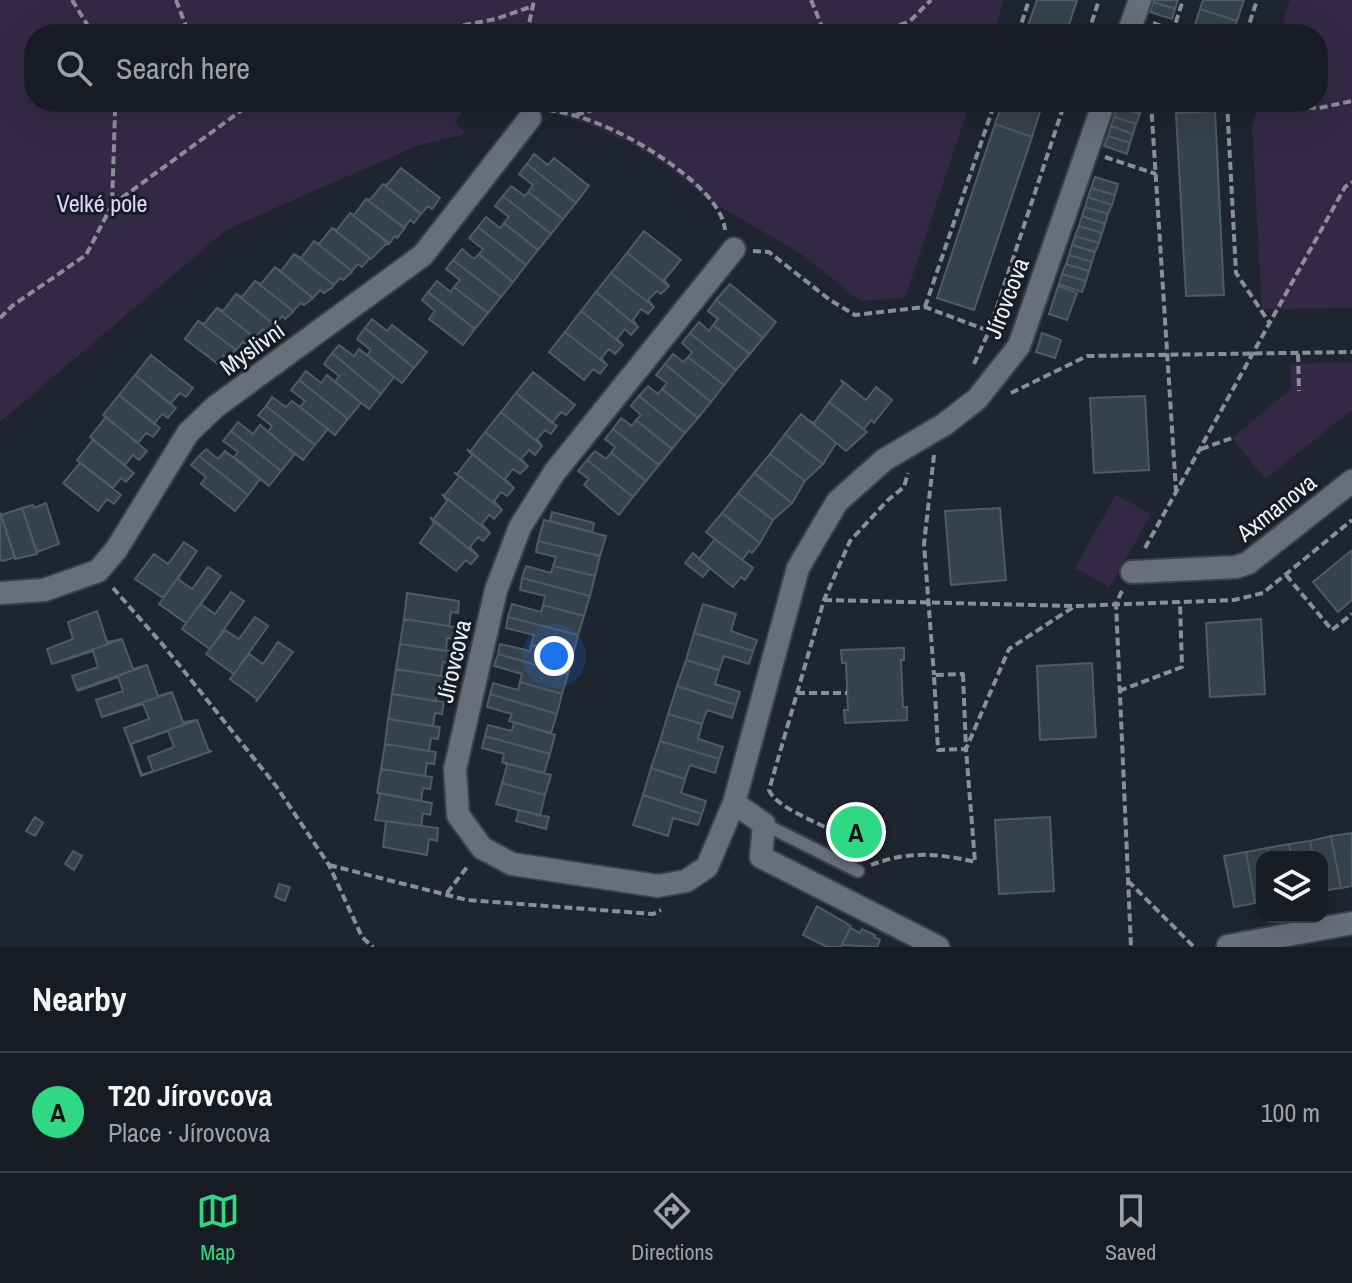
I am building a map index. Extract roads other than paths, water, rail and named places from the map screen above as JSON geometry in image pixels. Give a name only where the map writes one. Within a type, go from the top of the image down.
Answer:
[{"type":"street","points":[[1132,24],[1140,0]]},
{"type":"street","name":"Jírovcova","points":[[734,249],[554,473],[520,527],[496,590],[455,769],[458,815],[482,848],[512,864],[658,886],[686,881],[707,867],[734,803],[798,568],[837,502],[884,460],[945,424],[977,399],[1019,346],[1101,112]]},
{"type":"street","name":"Myslivní","points":[[0,593],[44,590],[98,571],[116,550],[188,433],[215,407],[423,255],[538,114]]},
{"type":"street","name":"Axmanova","points":[[1132,572],[1236,567],[1248,563],[1352,481]]},
{"type":"street","points":[[734,803],[764,824],[761,857],[938,947]]},
{"type":"street","points":[[1228,946],[1352,923]]},
{"type":"lane","points":[[764,824],[858,871]]},
{"type":"place","name":"T20 Jírovcova","points":[[856,832]]},
{"type":"park label","name":"Velké pole","points":[[102,203]]}]
